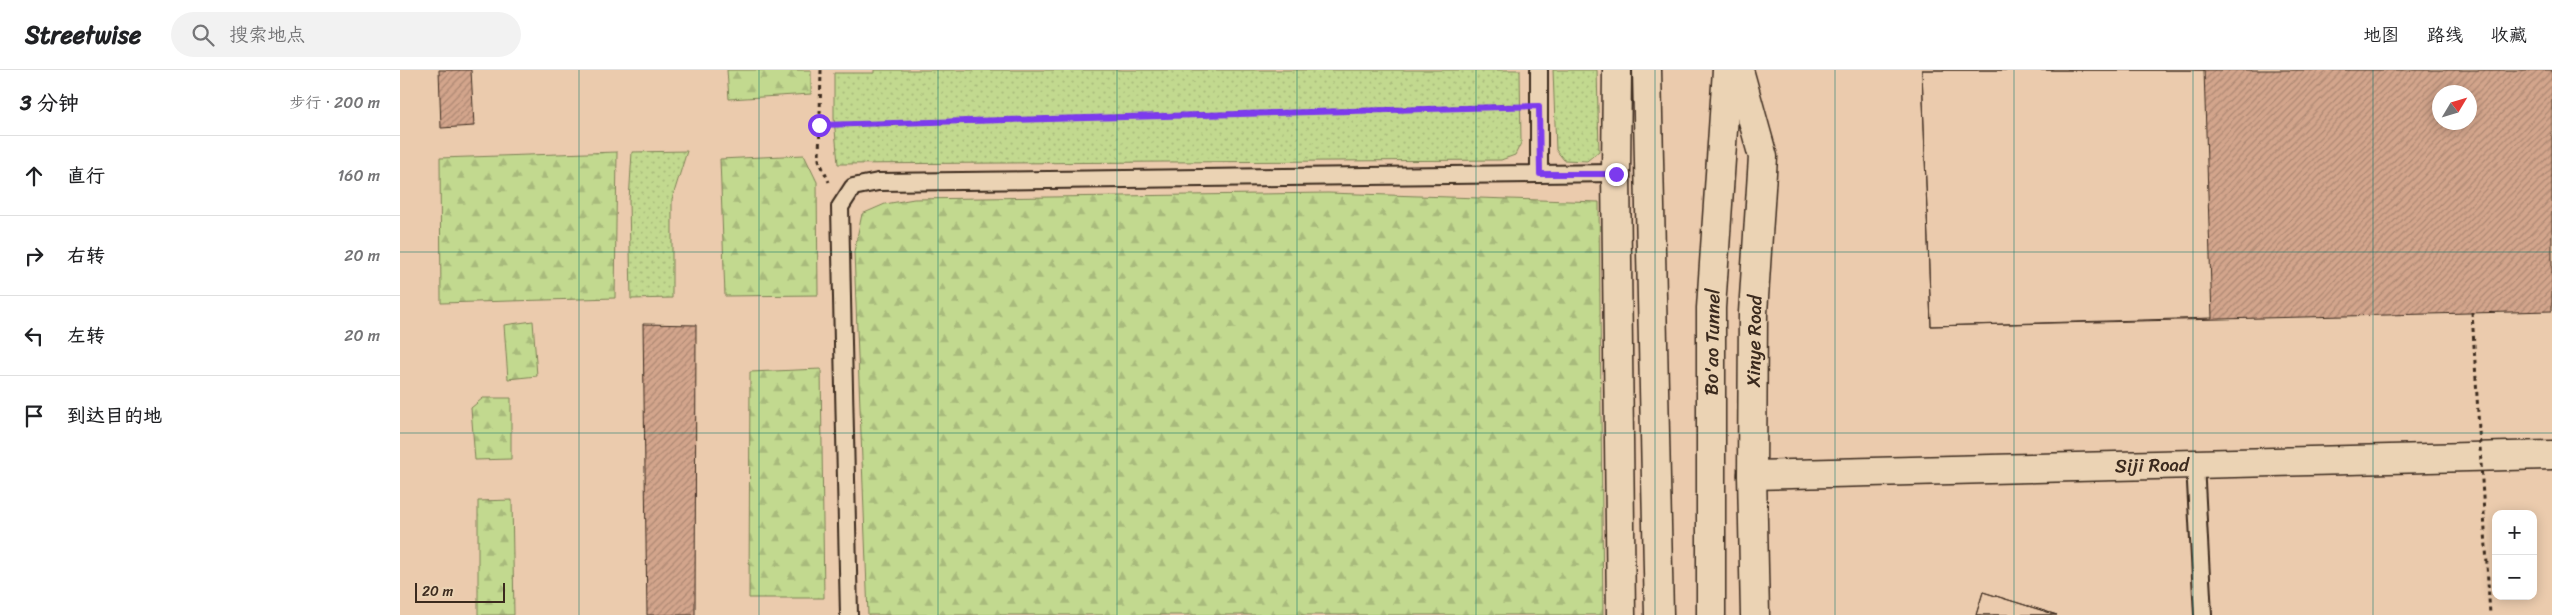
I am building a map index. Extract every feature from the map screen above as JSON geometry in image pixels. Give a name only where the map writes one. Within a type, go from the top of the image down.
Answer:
[{"type":"main road","points":[[1617,70],[1616,174],[1621,615]]},
{"type":"main road","points":[[1647,70],[1659,615]]},
{"type":"main road","name":"Bo'ao Tunnel","points":[[1711,615],[1711,308],[1727,70]]},
{"type":"main road","name":"Xinye Road","points":[[1740,70],[1763,157],[1753,313],[1752,475],[1755,615]]},
{"type":"main road","name":"Siji Road","points":[[1752,475],[2552,455]]},
{"type":"lane","points":[[1538,70],[1540,174]]},
{"type":"lane","points":[[849,615],[840,207],[852,187],[878,182],[1616,174]]},
{"type":"lane","points":[[2195,464],[2203,615]]},
{"type":"path","points":[[821,70],[819,160],[840,207]]},
{"type":"path","points":[[819,125],[1539,106]]},
{"type":"path","points":[[2472,312],[2490,615]]},
{"type":"green space","points":[[727,70],[811,70],[811,94],[729,99]]},
{"type":"green space","points":[[874,70],[1520,70],[1521,143],[1515,155],[1501,160],[838,164],[834,118],[834,73],[874,73]]},
{"type":"green space","points":[[1553,70],[1597,70],[1599,151],[1587,161],[1564,160],[1556,150]]},
{"type":"green space","points":[[687,151],[672,199],[672,298],[631,299],[629,201],[632,152]]},
{"type":"green space","points":[[617,152],[615,298],[441,303],[440,158]]},
{"type":"green space","points":[[804,155],[817,182],[818,295],[725,296],[720,159]]},
{"type":"green space","points":[[1328,193],[1599,202],[1603,615],[868,615],[854,252],[862,214],[885,204],[914,199]]},
{"type":"green space","points":[[533,321],[537,376],[508,379],[504,325]]},
{"type":"green space","points":[[821,369],[824,598],[749,598],[750,372]]},
{"type":"green space","points":[[483,398],[511,398],[511,459],[475,460],[471,408]]},
{"type":"green space","points":[[512,500],[514,615],[478,615],[478,501]]},
{"type":"building","points":[[439,70],[471,70],[474,126],[441,128]]},
{"type":"building","points":[[1922,70],[2552,70],[2552,311],[1931,326]]},
{"type":"building","points":[[1922,70],[2204,70],[2212,318],[1931,326]]},
{"type":"building","points":[[643,324],[696,325],[695,615],[647,615]]},
{"type":"building","points":[[1983,592],[2057,615],[1976,615]]},
{"type":"building","points":[[1983,592],[2057,615],[1976,615]]},
{"type":"route","points":[[819,125],[1539,106],[1540,174],[1616,174]]}]
